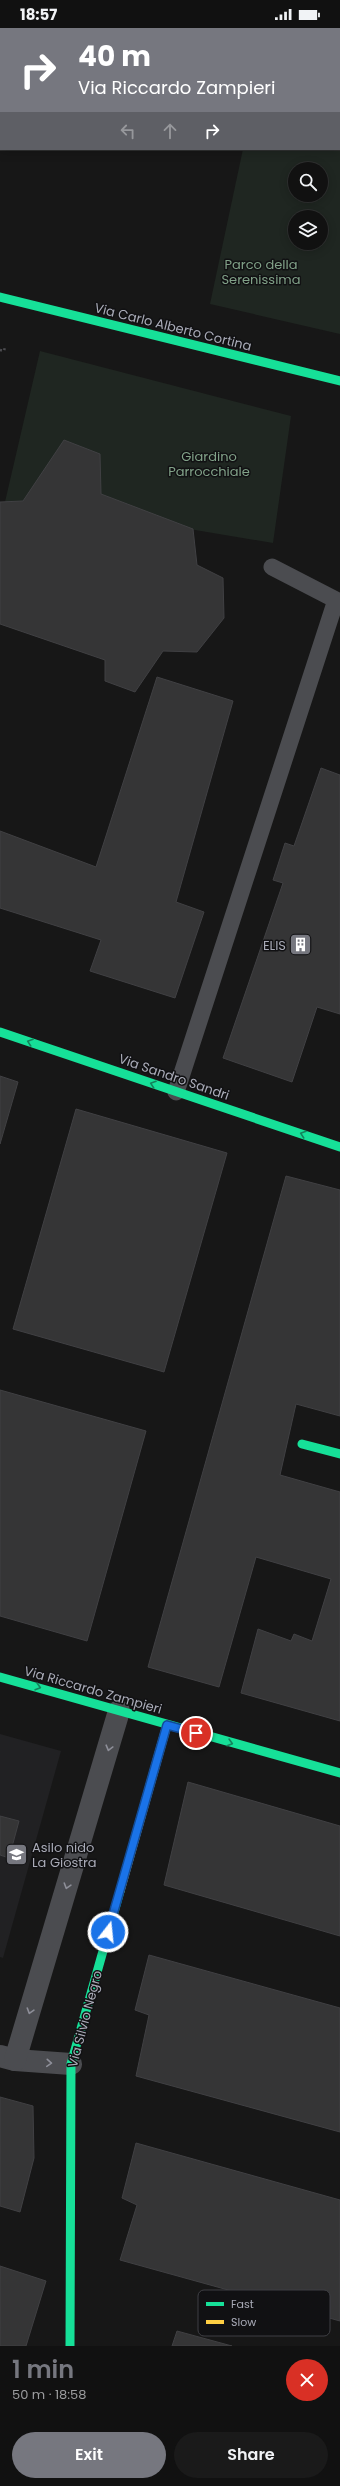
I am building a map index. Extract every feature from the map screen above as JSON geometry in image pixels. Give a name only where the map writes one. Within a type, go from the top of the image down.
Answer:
[{"type":"street","name":"Via Carlo Alberto Cortina","points":[[0,297],[340,381]]},
{"type":"street","name":"Via Sandro Sandri","points":[[0,1032],[340,1147]]},
{"type":"street","points":[[302,1444],[340,1454]]},
{"type":"street","name":"Via Riccardo Zampieri","points":[[0,1677],[340,1774]]},
{"type":"street","points":[[71,2064],[8,2058],[119,1711]]},
{"type":"street","name":"Via Silvio Negro","points":[[70,2346],[71,2064],[167,1725]]},
{"type":"lane","points":[[176,1092],[336,600],[272,567]]},
{"type":"path","points":[[0,350],[4,351],[5,347]]},
{"type":"shaded area","name":"Asilo nido La Giostra","points":[[0,1734],[61,1751],[3,1958],[0,1957]]},
{"type":"green space","name":"Parco della Serenissima","points":[[243,150],[340,150],[340,334],[210,304]]},
{"type":"green space","name":"Giardino Parrocchiale","points":[[40,351],[291,416],[273,543],[23,501],[5,502]]},
{"type":"building","points":[[64,440],[100,454],[101,494],[193,529],[197,565],[223,578],[224,618],[197,652],[163,651],[135,692],[105,681],[105,660],[0,624],[0,502],[23,501]]},
{"type":"building","points":[[157,677],[233,701],[176,902],[204,912],[175,998],[90,971],[101,940],[0,908],[0,831],[96,867]]},
{"type":"building","name":"ELIS","points":[[321,768],[340,775],[340,1014],[317,1007],[292,1082],[223,1058],[283,883],[273,880],[285,843],[294,846]]},
{"type":"building","points":[[0,1076],[18,1082],[0,1144]]},
{"type":"building","points":[[76,1109],[227,1153],[164,1372],[13,1329]]},
{"type":"building","points":[[286,1176],[340,1190],[340,1416],[296,1404],[280,1475],[340,1492],[340,1721],[241,1693],[258,1629],[291,1641],[294,1634],[312,1641],[331,1579],[256,1557],[219,1687],[148,1667]]},
{"type":"building","points":[[0,1390],[146,1431],[87,1641],[0,1616]]},
{"type":"building","points":[[188,1782],[340,1826],[340,1936],[164,1885]]},
{"type":"building","points":[[0,1816],[19,1821],[9,1858],[0,1855]]},
{"type":"building","points":[[149,1955],[340,2008],[340,2132],[136,2076],[149,2015],[135,2010]]},
{"type":"building","points":[[0,2097],[33,2106],[34,2158],[20,2212],[0,2206]]},
{"type":"building","points":[[136,2143],[340,2200],[340,2321],[330,2318],[330,2290],[228,2290],[120,2260],[137,2205],[122,2198]]},
{"type":"building","points":[[0,2266],[46,2281],[26,2346],[0,2346]]},
{"type":"building","points":[[177,2331],[232,2346],[172,2346]]},
{"type":"traffic: fast","points":[[0,297],[340,381]]},
{"type":"traffic: fast","points":[[0,1032],[340,1147]]},
{"type":"traffic: fast","points":[[302,1444],[340,1454]]},
{"type":"traffic: fast","points":[[0,1677],[340,1773]]},
{"type":"traffic: fast","points":[[70,2346],[71,2064],[120,1891]]},
{"type":"traffic: slow","points":[[120,1891],[167,1725]]},
{"type":"place","name":"ELIS","points":[[301,945]]},
{"type":"place","name":"Asilo nido La Giostra","points":[[16,1854]]},
{"type":"route","points":[[108,1932],[167,1725],[196,1733]]}]
